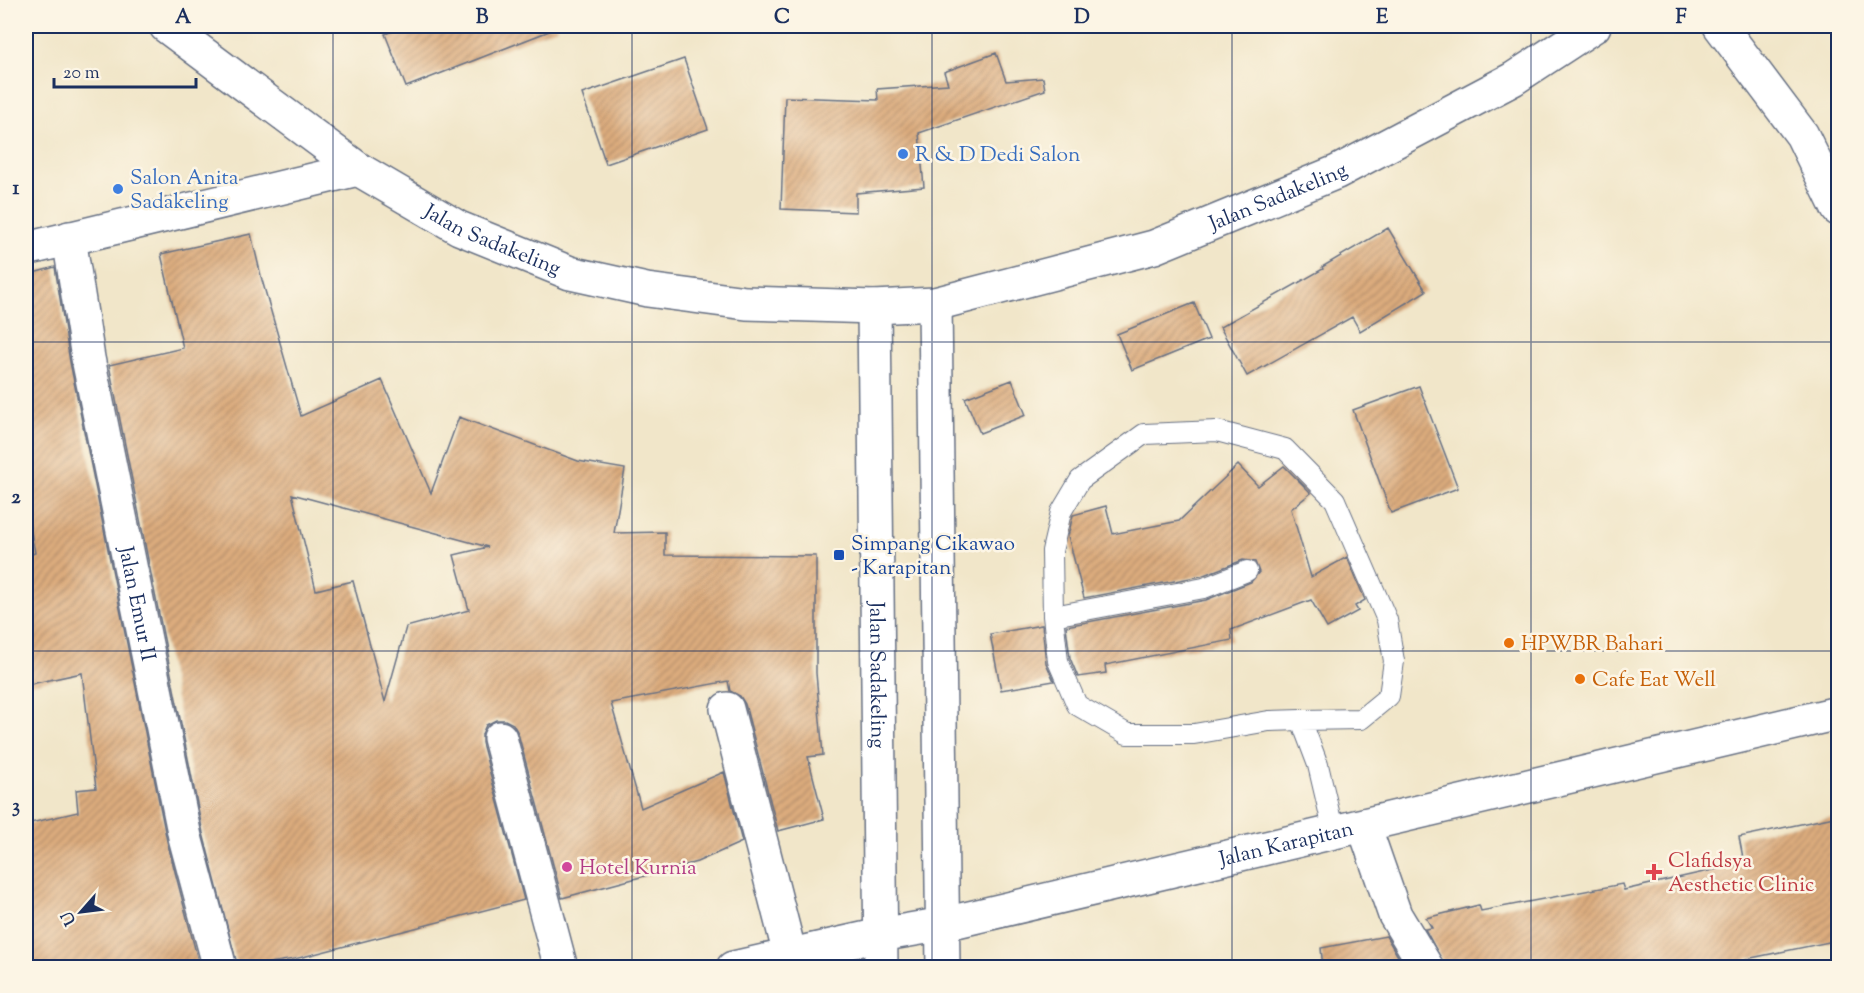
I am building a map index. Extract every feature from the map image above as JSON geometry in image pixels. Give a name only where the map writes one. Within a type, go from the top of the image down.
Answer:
[{"type":"street","name":"Jalan Sadakeling","points":[[166,26],[358,169],[459,228],[570,273],[647,290],[746,303],[874,307],[935,304],[1154,247],[1337,172],[1513,79],[1594,26]]},
{"type":"street","points":[[1719,26],[1802,135],[1839,209]]},
{"type":"street","points":[[26,249],[358,169]]},
{"type":"street","name":"Jalan Emur II","points":[[69,238],[88,358],[185,837],[220,968]]},
{"type":"street","points":[[935,304],[943,968]]},
{"type":"street","name":"Jalan Sadakeling","points":[[874,307],[881,968]]},
{"type":"street","points":[[727,709],[790,955]]},
{"type":"street","name":"Jalan Karapitan","points":[[733,968],[880,935],[944,924],[1839,713]]},
{"type":"street","points":[[500,738],[561,968]]},
{"type":"street","points":[[1349,830],[1427,968]]},
{"type":"lane","points":[[1217,431],[1285,449],[1335,500],[1387,620],[1394,662],[1389,696],[1361,719],[1301,720],[1269,721],[1194,734],[1127,734],[1077,705],[1058,662],[1053,615],[1052,551],[1061,512],[1080,480],[1143,434],[1217,431]]},
{"type":"lane","points":[[1053,615],[1204,588],[1247,571]]},
{"type":"lane","points":[[1301,720],[1318,765],[1349,830]]},
{"type":"building","points":[[406,26],[556,26],[557,28],[406,87],[385,34]]},
{"type":"building","points":[[996,53],[1006,81],[1043,78],[1045,90],[919,133],[924,187],[856,193],[856,212],[781,209],[785,97],[878,100],[877,89],[948,84],[944,72]]},
{"type":"building","points":[[684,59],[708,129],[606,164],[582,94]]},
{"type":"building","points":[[1388,228],[1426,291],[1360,331],[1352,317],[1247,376],[1220,327],[1323,269],[1322,267]]},
{"type":"building","points":[[251,234],[301,416],[382,380],[431,493],[459,417],[578,461],[625,469],[614,533],[665,532],[665,555],[816,556],[816,673],[823,755],[808,757],[824,819],[778,831],[745,704],[740,696],[730,691],[728,681],[611,703],[641,808],[724,772],[742,842],[697,862],[562,898],[518,733],[513,724],[505,720],[496,720],[486,725],[482,734],[482,743],[524,900],[295,959],[238,968],[203,833],[109,365],[183,348],[161,254]],"holes":[[[292,494],[488,547],[454,555],[469,610],[406,627],[385,702],[353,581],[316,590]]]},
{"type":"building","points":[[55,267],[70,362],[167,841],[200,968],[26,968],[26,824],[78,812],[76,790],[96,788],[82,673],[26,685],[26,556],[35,553],[26,505],[26,275]]},
{"type":"building","points":[[1194,303],[1209,339],[1132,370],[1117,334]]},
{"type":"building","points":[[1012,380],[1026,415],[980,433],[965,398]]},
{"type":"building","points":[[1419,386],[1458,488],[1391,513],[1353,410]]},
{"type":"building","points":[[1238,465],[1258,486],[1284,466],[1311,493],[1291,509],[1311,577],[1347,557],[1365,600],[1355,606],[1358,611],[1327,628],[1311,600],[1231,630],[1232,640],[1105,665],[1106,673],[1078,677],[1070,658],[1066,626],[1206,600],[1251,582],[1259,572],[1255,562],[1243,560],[1201,576],[1084,598],[1068,536],[1073,515],[1106,506],[1113,534],[1179,521]]},
{"type":"building","points":[[1042,625],[1046,663],[1054,681],[1001,690],[990,634]]},
{"type":"building","points":[[1839,816],[1839,940],[1746,959],[1748,968],[1446,968],[1425,929],[1432,928],[1426,918],[1479,905],[1481,911],[1622,884],[1624,890],[1744,863],[1739,837]]},
{"type":"building","points":[[1386,936],[1405,968],[1323,968],[1321,948]]},
{"type":"place","name":"R & D Dedi Salon","points":[[903,154]]},
{"type":"place","name":"Salon Anita Sadakeling","points":[[118,189]]},
{"type":"place","name":"Simpang Cikawao - Karapitan","points":[[839,555]]},
{"type":"place","name":"HPWBR Bahari","points":[[1509,643]]},
{"type":"place","name":"Cafe Eat Well","points":[[1580,679]]},
{"type":"place","name":"Hotel Kurnia","points":[[567,867]]},
{"type":"place","name":"Clafidsya Aesthetic Clinic","points":[[1654,872]]}]
